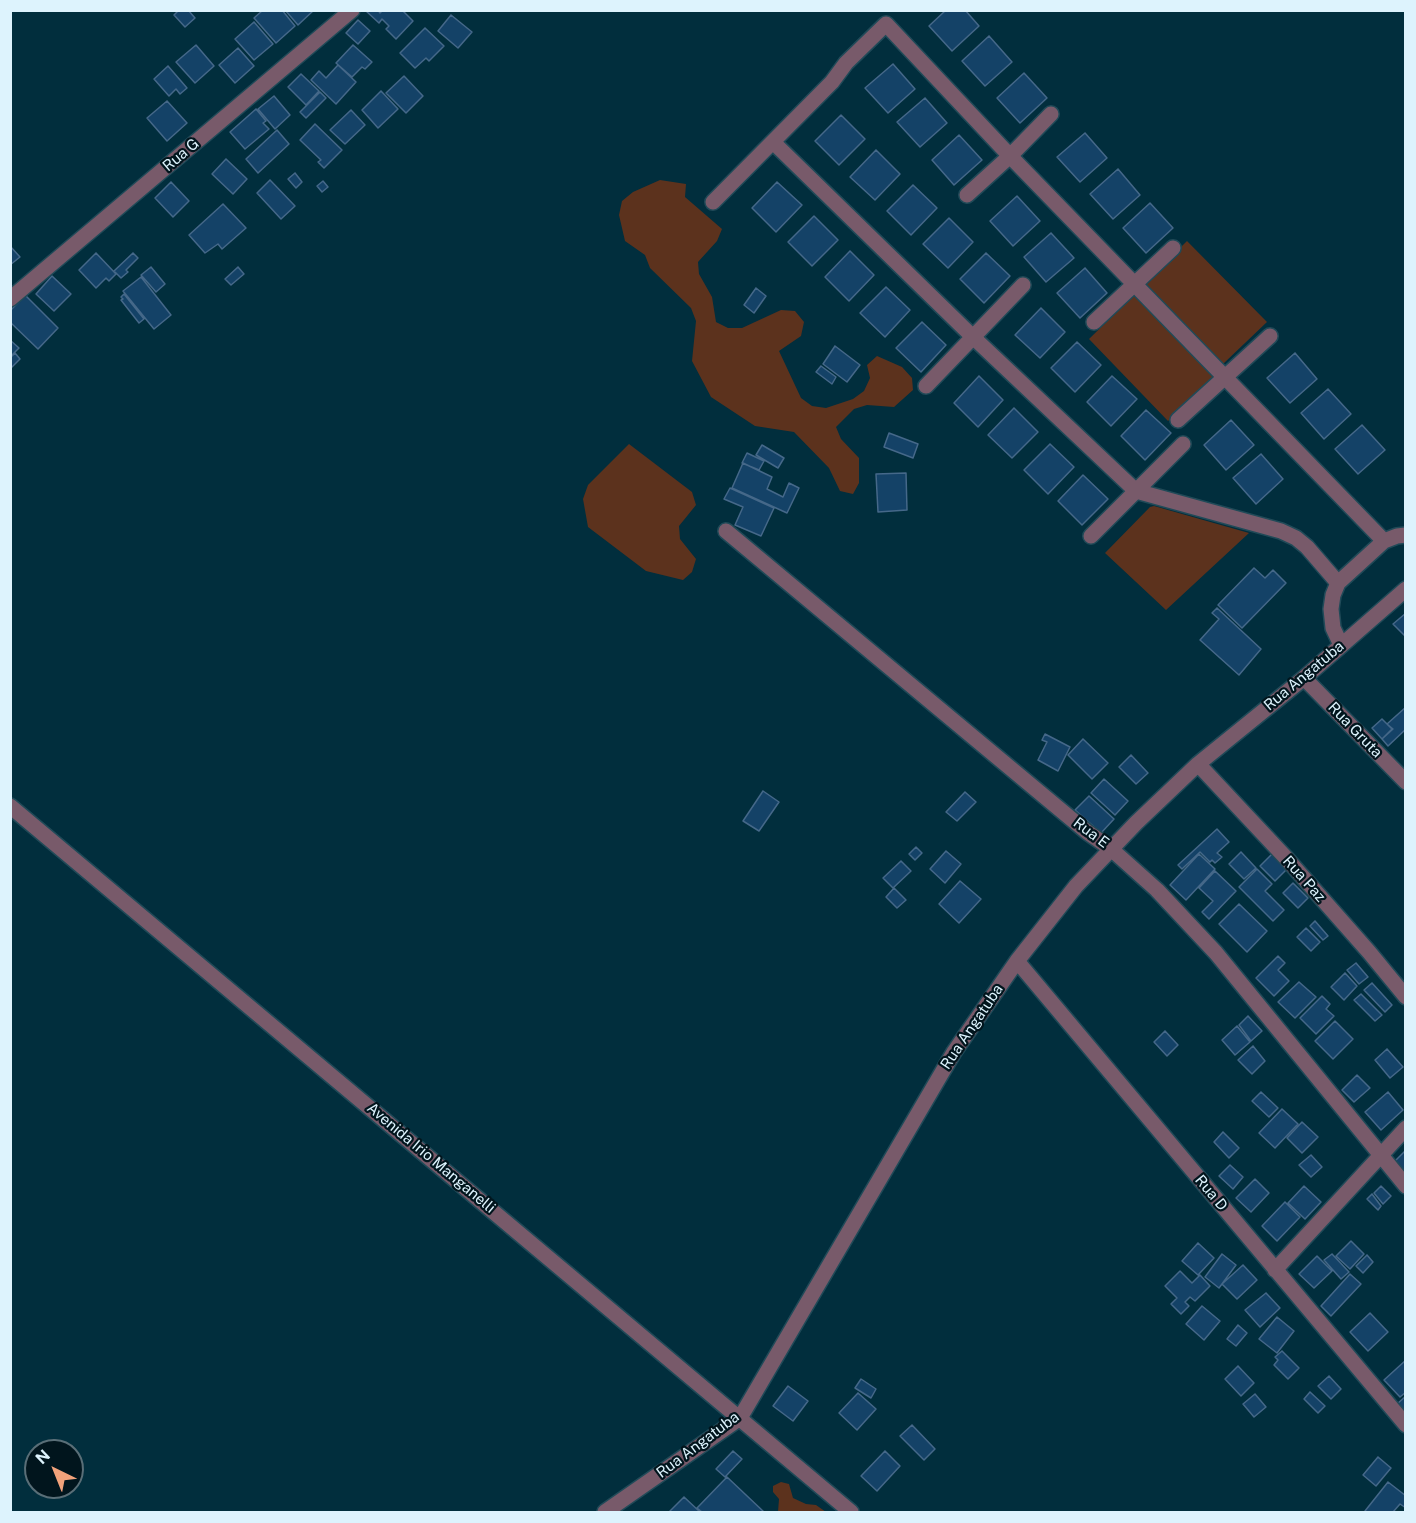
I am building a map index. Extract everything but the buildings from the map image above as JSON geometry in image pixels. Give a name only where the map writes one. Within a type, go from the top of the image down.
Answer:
[{"type":"street","name":"Rua G","points":[[10,299],[352,10]]},
{"type":"street","points":[[713,202],[886,24],[1010,156],[1384,541]]},
{"type":"street","points":[[967,195],[1051,114]]},
{"type":"street","points":[[773,142],[974,338],[1137,491],[1281,531],[1296,538],[1307,547],[1338,583]]},
{"type":"street","points":[[1094,322],[1173,248]]},
{"type":"street","points":[[926,386],[1023,285]]},
{"type":"street","points":[[1178,420],[1270,336]]},
{"type":"street","points":[[1091,536],[1183,444]]},
{"type":"street","name":"Rua E","points":[[726,531],[1087,832],[1110,848],[1157,890],[1216,953],[1406,1186]]},
{"type":"street","points":[[1341,645],[1333,628],[1331,609],[1338,583],[1384,541],[1406,535]]},
{"type":"street","name":"Rua Angatuba","points":[[605,1512],[740,1418],[954,1052],[1017,961],[1076,886],[1110,848],[1198,764],[1304,678],[1406,589]]},
{"type":"street","name":"Rua Gruta","points":[[1304,678],[1406,782]]},
{"type":"street","name":"Rua Paz","points":[[1198,764],[1369,951],[1406,997]]},
{"type":"street","name":"Avenida Irio Manganelli","points":[[10,806],[851,1512]]},
{"type":"street","name":"Rua D","points":[[1017,961],[1406,1425]]},
{"type":"street","points":[[1275,1270],[1406,1128]]},
{"type":"shaded area","points":[[660,180],[686,184],[685,197],[722,229],[717,241],[698,262],[699,274],[712,297],[716,322],[728,328],[742,328],[781,310],[795,311],[804,322],[801,336],[779,351],[801,398],[812,406],[826,408],[853,399],[864,391],[870,378],[867,365],[877,356],[902,367],[912,378],[913,390],[894,407],[867,405],[854,409],[836,427],[841,439],[859,458],[859,483],[853,494],[840,491],[829,468],[794,432],[755,426],[711,397],[692,361],[696,321],[691,308],[650,268],[645,255],[625,241],[619,215],[622,201],[633,192]]},
{"type":"shaded area","points":[[1187,241],[1267,322],[1223,364],[1145,283]]},
{"type":"shaded area","points":[[1135,294],[1215,376],[1168,421],[1089,339]]},
{"type":"shaded area","points":[[629,444],[692,492],[696,505],[679,526],[680,539],[696,559],[692,572],[683,580],[646,571],[588,527],[583,499],[588,485]]},
{"type":"shaded area","points":[[1154,506],[1249,533],[1166,610],[1105,553],[1150,507]]},
{"type":"shaded area","points":[[781,1482],[789,1484],[793,1498],[806,1504],[816,1505],[826,1512],[778,1512],[779,1499],[773,1492],[773,1486]]}]
